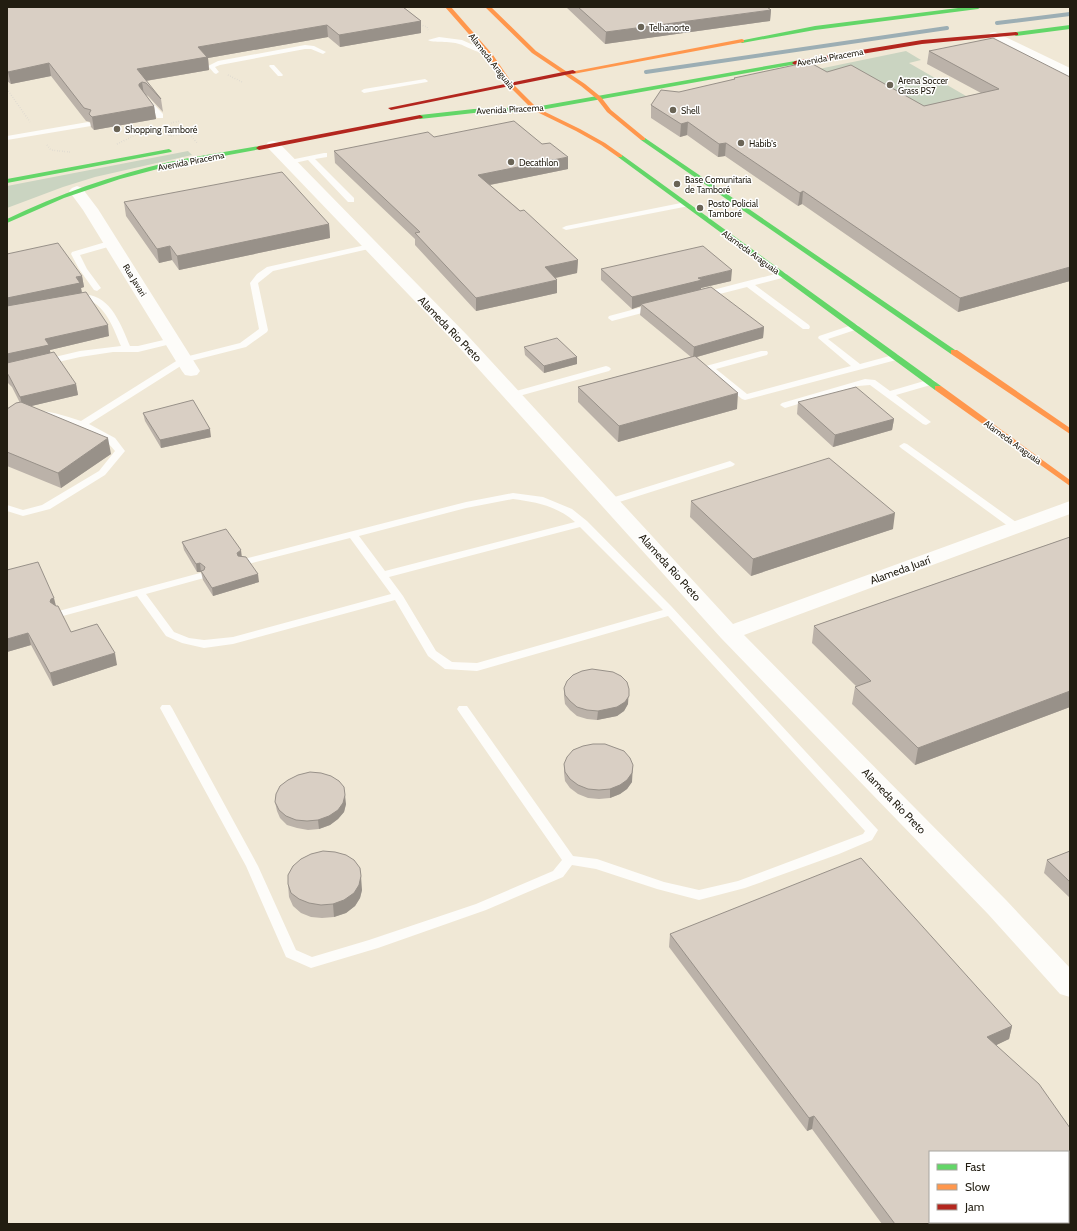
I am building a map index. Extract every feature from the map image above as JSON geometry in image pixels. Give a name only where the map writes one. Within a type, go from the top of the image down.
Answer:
[{"type":"main road","points":[[482,16],[488,13],[487,7]]},
{"type":"main road","points":[[487,7],[534,52],[583,85],[599,98],[609,111],[637,135],[771,232],[1070,432]]},
{"type":"main road","name":"Avenida Piracema","points":[[385,109],[659,55],[815,28],[978,7]]},
{"type":"main road","points":[[449,8],[467,15]]},
{"type":"main road","name":"Alameda Araguaia","points":[[449,8],[488,54],[510,84],[535,109],[578,130],[602,144],[932,382],[1070,484]]},
{"type":"main road","points":[[883,19],[952,19]]},
{"type":"main road","name":"Avenida Piracema","points":[[7,222],[31,210],[77,191],[156,168],[439,114],[502,109],[535,109],[922,42],[995,36],[1070,27]]},
{"type":"main road","points":[[974,38],[979,28]]},
{"type":"main road","points":[[485,66],[488,54]]},
{"type":"main road","points":[[443,97],[471,82]]},
{"type":"main road","name":"Avenida Piracema","points":[[7,181],[180,148]]},
{"type":"main road","points":[[732,238],[750,240]]},
{"type":"street","points":[[995,36],[1070,73]]},
{"type":"street","name":"Alameda Rio Preto","points":[[273,145],[462,340],[729,633],[997,907],[1070,986]]},
{"type":"street","name":"Rua Javari","points":[[77,191],[188,366]]},
{"type":"street","name":"Alameda Juarí","points":[[729,633],[1070,507]]},
{"type":"lane","points":[[439,46],[431,40],[441,38],[454,39],[488,54]]},
{"type":"lane","points":[[216,72],[211,66],[214,64],[248,57],[305,47],[323,52]]},
{"type":"lane","points":[[272,66],[280,75]]},
{"type":"lane","points":[[364,91],[426,81]]},
{"type":"lane","points":[[146,98],[160,116]]},
{"type":"lane","points":[[7,138],[61,127],[88,124]]},
{"type":"lane","points":[[290,162],[324,155]]},
{"type":"lane","points":[[310,158],[351,200]]},
{"type":"lane","points":[[566,228],[686,204]]},
{"type":"lane","points":[[97,288],[83,269],[75,254],[112,244]]},
{"type":"lane","points":[[82,424],[188,366],[243,345],[264,330],[254,283],[260,276],[270,269],[370,246]]},
{"type":"lane","points":[[696,297],[783,275]]},
{"type":"lane","points":[[749,284],[806,327]]},
{"type":"lane","points":[[69,301],[92,298],[102,303],[120,334],[126,349]]},
{"type":"lane","points":[[612,318],[666,305]]},
{"type":"lane","points":[[855,327],[822,338],[858,367]]},
{"type":"lane","points":[[36,364],[80,354],[114,349],[138,349],[172,341]]},
{"type":"lane","points":[[764,353],[709,368],[745,397],[897,357]]},
{"type":"lane","points":[[512,396],[606,369]]},
{"type":"lane","points":[[785,405],[865,382],[872,382],[926,422]]},
{"type":"lane","points":[[889,394],[932,382]]},
{"type":"lane","points":[[7,418],[30,413],[48,413],[82,424],[112,440],[120,451],[102,472],[46,507],[23,513],[7,508]]},
{"type":"lane","points":[[904,446],[1016,527]]},
{"type":"lane","points":[[609,502],[730,464]]},
{"type":"lane","points":[[244,562],[466,505],[513,496],[539,499],[568,511],[627,566],[872,830],[868,837],[834,851],[740,885],[699,895],[662,886],[596,864],[569,860],[463,709]]},
{"type":"lane","points":[[383,575],[582,524]]},
{"type":"lane","points":[[353,534],[398,596],[432,653],[449,666],[477,666],[551,647],[670,612]]},
{"type":"lane","points":[[59,614],[200,576]]},
{"type":"lane","points":[[140,593],[170,634],[186,641],[204,644],[233,640],[398,596]]},
{"type":"lane","points":[[166,708],[252,866],[291,953],[310,963],[373,944],[481,907],[558,874],[569,860]]},
{"type":"path","points":[[401,14],[409,10],[408,7]]},
{"type":"path","points":[[413,24],[421,24],[427,27],[428,30],[422,32]]},
{"type":"path","points":[[165,124],[180,121]]},
{"type":"path","points":[[113,146],[158,125]]},
{"type":"path","points":[[181,134],[169,136],[168,131],[184,128]]},
{"type":"green space","name":"Arena Soccer Grass PS7","points":[[906,51],[921,60],[909,63],[973,100],[888,120],[809,71]]},
{"type":"green space","points":[[188,151],[192,155],[95,177],[63,187],[7,208],[7,186]]},
{"type":"building","points":[[7,7],[403,7],[421,21],[339,35],[327,25],[198,47],[207,57],[137,69],[161,99],[146,83],[142,82],[139,84],[154,106],[92,117],[89,114],[91,110],[84,108],[49,63],[8,72]]},
{"type":"building","points":[[578,7],[767,7],[771,10],[606,32]]},
{"type":"building","points":[[993,38],[1070,77],[1070,267],[960,298],[803,191],[800,193],[726,143],[719,144],[688,122],[681,124],[651,105],[661,90],[679,92],[735,79],[734,78],[809,62],[827,72],[851,65],[924,106],[999,89],[929,51]]},
{"type":"building","points":[[514,121],[542,144],[550,143],[568,157],[478,175],[520,211],[524,210],[578,260],[545,267],[557,280],[476,298],[415,233],[420,232],[334,151],[428,132],[434,137]]},
{"type":"building","points":[[282,172],[329,224],[177,256],[170,246],[157,249],[124,202]]},
{"type":"building","points":[[58,243],[82,276],[76,277],[80,283],[7,298],[7,254]]},
{"type":"building","points":[[703,246],[732,270],[698,278],[702,280],[632,297],[601,269]]},
{"type":"building","points":[[711,287],[764,327],[694,347],[641,304]]},
{"type":"building","points":[[86,292],[108,325],[45,339],[49,345],[7,354],[7,306]]},
{"type":"building","points":[[557,338],[577,357],[544,366],[524,347]]},
{"type":"building","points":[[54,352],[76,384],[20,397],[7,373],[7,363]]},
{"type":"building","points":[[695,356],[738,393],[619,426],[578,387]]},
{"type":"building","points":[[856,387],[894,419],[835,435],[798,402]]},
{"type":"building","points":[[193,400],[210,429],[160,440],[143,413]]},
{"type":"building","points":[[21,402],[108,438],[58,473],[7,452],[7,409],[16,403]]},
{"type":"building","points":[[829,458],[895,513],[753,559],[691,501]]},
{"type":"building","points":[[226,529],[241,550],[237,553],[238,556],[246,557],[258,574],[212,588],[201,571],[204,570],[205,567],[200,563],[196,564],[182,542]]},
{"type":"building","points":[[1070,537],[1070,691],[918,748],[855,687],[871,681],[814,626]]},
{"type":"building","points":[[38,562],[54,598],[51,599],[50,602],[58,606],[71,632],[97,624],[115,653],[50,673],[28,633],[7,639],[7,570]]},
{"type":"building","points":[[592,669],[613,672],[621,676],[627,682],[629,696],[625,702],[617,707],[598,711],[577,707],[570,701],[565,695],[564,688],[567,681],[573,675]]},
{"type":"building","points":[[593,744],[605,744],[624,751],[630,758],[633,765],[632,773],[627,780],[610,789],[599,790],[588,789],[578,785],[570,779],[565,772],[564,764],[567,757],[573,750]]},
{"type":"building","points":[[310,772],[331,776],[339,781],[344,787],[345,795],[343,803],[338,810],[329,816],[318,820],[296,820],[286,816],[279,810],[275,802],[276,794],[280,786],[298,775]]},
{"type":"building","points":[[323,851],[346,855],[354,860],[360,868],[361,876],[359,885],[354,893],[344,900],[333,904],[321,905],[309,903],[299,899],[291,893],[288,884],[288,875],[293,866],[301,859],[311,854]]},
{"type":"building","points":[[1070,851],[1070,882],[1047,860]]},
{"type":"building","points":[[861,858],[1012,1026],[987,1037],[1039,1084],[1070,1128],[1070,1224],[895,1224],[814,1116],[809,1118],[670,934]]},
{"type":"waterway","points":[[997,23],[1070,14]]},
{"type":"waterway","points":[[646,72],[947,28]]},
{"type":"traffic: fast","points":[[742,41],[815,28],[978,7]]},
{"type":"traffic: fast","points":[[1016,34],[1070,27]]},
{"type":"traffic: fast","points":[[420,117],[474,111],[535,109],[795,63]]},
{"type":"traffic: fast","points":[[643,139],[954,352]]},
{"type":"traffic: fast","points":[[7,221],[61,197],[138,172],[169,164],[259,148]]},
{"type":"traffic: fast","points":[[7,181],[169,151]]},
{"type":"traffic: fast","points":[[620,156],[938,388]]},
{"type":"traffic: slow","points":[[448,7],[491,56],[510,84],[535,109],[578,130],[603,144],[620,156]]},
{"type":"traffic: slow","points":[[488,7],[534,52],[583,85],[599,98],[609,111],[643,139]]},
{"type":"traffic: slow","points":[[573,72],[742,41]]},
{"type":"traffic: slow","points":[[954,352],[1070,432]]},
{"type":"traffic: slow","points":[[938,388],[1070,484]]},
{"type":"traffic: jam","points":[[795,63],[922,42],[1016,34]]},
{"type":"traffic: jam","points":[[391,108],[573,72]]},
{"type":"traffic: jam","points":[[259,148],[420,117]]},
{"type":"place","name":"Telhanorte","points":[[641,27]]},
{"type":"place","name":"Arena Soccer Grass PS7","points":[[890,85]]},
{"type":"place","name":"Shell","points":[[673,110]]},
{"type":"place","name":"Shopping Tamboré","points":[[117,129]]},
{"type":"place","name":"Habib's","points":[[741,143]]},
{"type":"place","name":"Decathlon","points":[[511,162]]},
{"type":"place","name":"Base Comunitaria de Tamboré","points":[[677,184]]},
{"type":"place","name":"Posto Policial Tamboré","points":[[700,208]]}]
